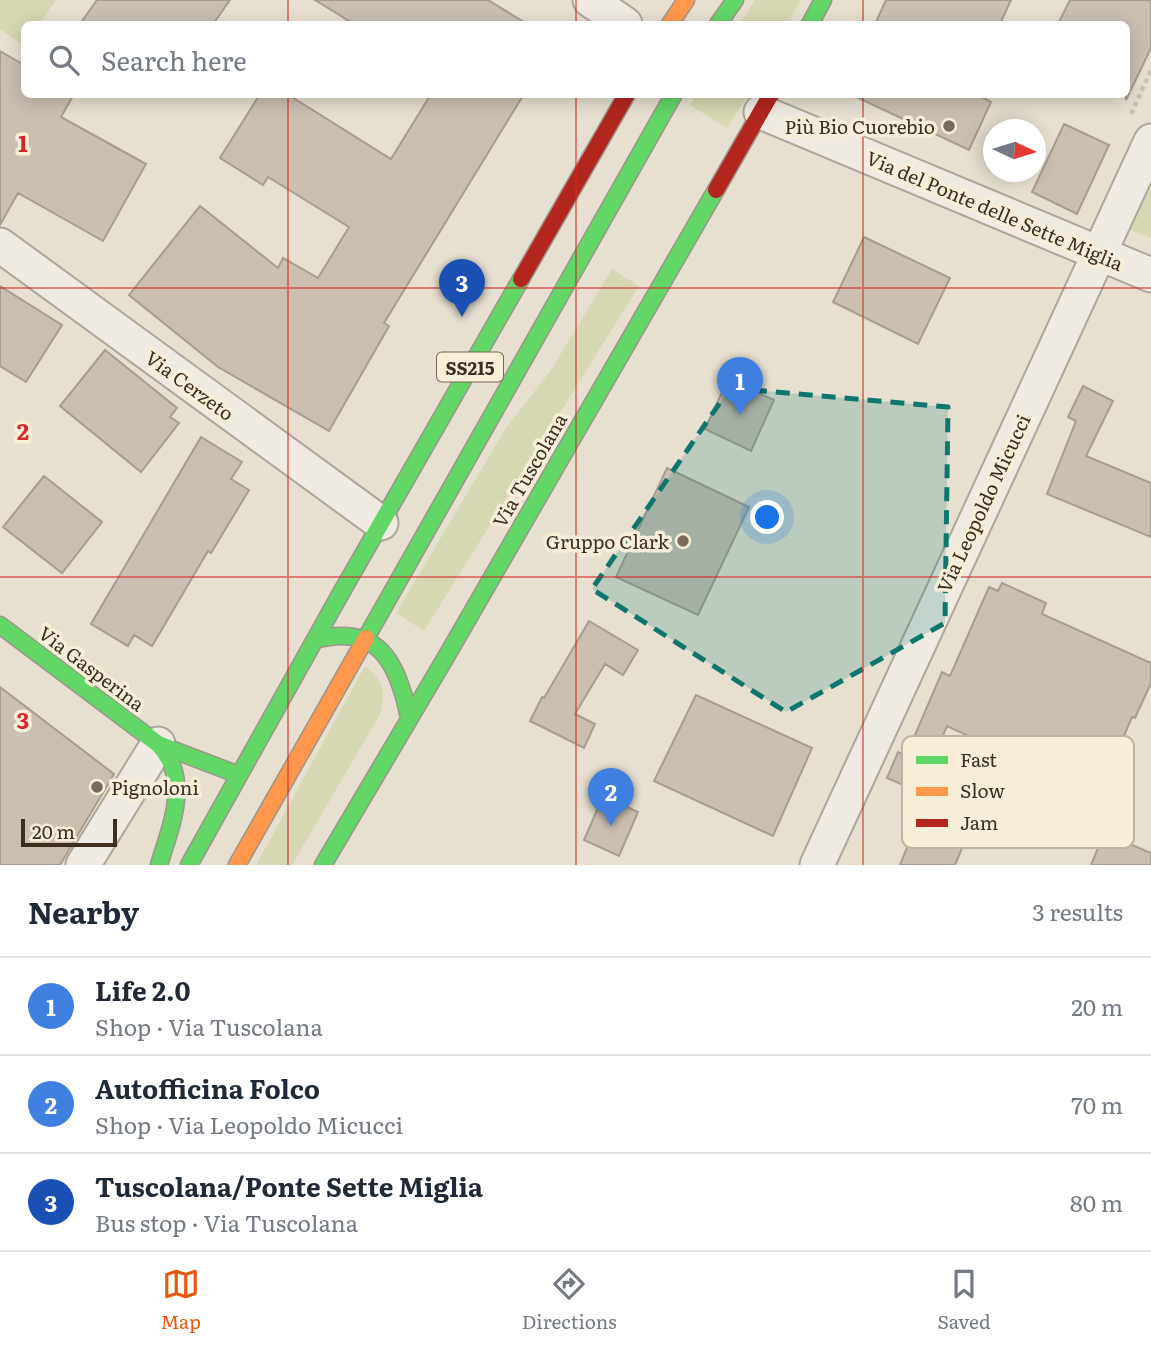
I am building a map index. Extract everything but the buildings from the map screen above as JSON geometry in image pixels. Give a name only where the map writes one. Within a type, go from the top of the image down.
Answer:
[{"type":"main road","points":[[672,21],[686,0]]},
{"type":"main road","points":[[720,21],[735,0]]},
{"type":"main road","points":[[812,21],[823,0]]},
{"type":"main road","name":"SS215","points":[[189,865],[625,98]]},
{"type":"main road","name":"SS215","points":[[237,865],[672,98]]},
{"type":"main road","name":"Via Tuscolana","points":[[323,865],[766,103]]},
{"type":"main road","name":"Via Gasperina","points":[[0,625],[158,744]]},
{"type":"main road","points":[[315,640],[340,633],[365,639],[391,664],[402,681],[410,718]]},
{"type":"main road","points":[[158,744],[239,775]]},
{"type":"main road","points":[[157,865],[178,787],[173,763],[158,744]]},
{"type":"street","points":[[590,0],[621,21]]},
{"type":"street","name":"Via del Ponte delle Sette Miglia","points":[[766,103],[1151,275]]},
{"type":"street","name":"Via Leopoldo Micucci","points":[[817,865],[1151,141]]},
{"type":"street","name":"Via Cerzeto","points":[[0,245],[381,523]]},
{"type":"street","points":[[83,865],[158,744]]},
{"type":"highlighted area","points":[[730,388],[948,407],[945,623],[786,712],[592,589]]},
{"type":"green space","points":[[0,0],[56,0],[41,21],[21,21],[21,44],[0,29]]},
{"type":"green space","points":[[755,0],[801,0],[789,21],[742,21]]},
{"type":"green space","points":[[694,98],[746,98],[727,128],[690,105]]},
{"type":"green space","points":[[1151,182],[1151,238],[1128,229]]},
{"type":"green space","points":[[612,269],[639,286],[424,631],[396,613],[506,428],[551,370]]},
{"type":"green space","points":[[365,666],[382,687],[380,714],[292,865],[256,865]]},
{"type":"traffic: fast","points":[[720,21],[735,0]]},
{"type":"traffic: fast","points":[[812,21],[823,0]]},
{"type":"traffic: fast","points":[[366,638],[672,98]]},
{"type":"traffic: fast","points":[[323,865],[716,190]]},
{"type":"traffic: fast","points":[[189,865],[521,279]]},
{"type":"traffic: fast","points":[[0,625],[158,744],[168,758],[174,772],[176,803],[159,865]]},
{"type":"traffic: fast","points":[[315,640],[337,636],[355,637],[370,642],[391,664],[399,680],[409,718]]},
{"type":"traffic: fast","points":[[158,744],[239,775]]},
{"type":"traffic: slow","points":[[672,21],[686,0]]},
{"type":"traffic: slow","points":[[237,865],[366,638]]},
{"type":"traffic: jam","points":[[521,279],[625,98]]},
{"type":"traffic: jam","points":[[716,190],[769,98]]},
{"type":"place","name":"Più Bio Cuorebio","points":[[949,126]]},
{"type":"place","name":"Tuscolana/Ponte Sette Miglia","points":[[462,317]]},
{"type":"place","name":"Life 2.0","points":[[740,415]]},
{"type":"place","name":"Gruppo Clark","points":[[683,541]]},
{"type":"place","name":"Pignoloni","points":[[97,787]]},
{"type":"place","name":"Autofficina Folco","points":[[611,826]]}]
